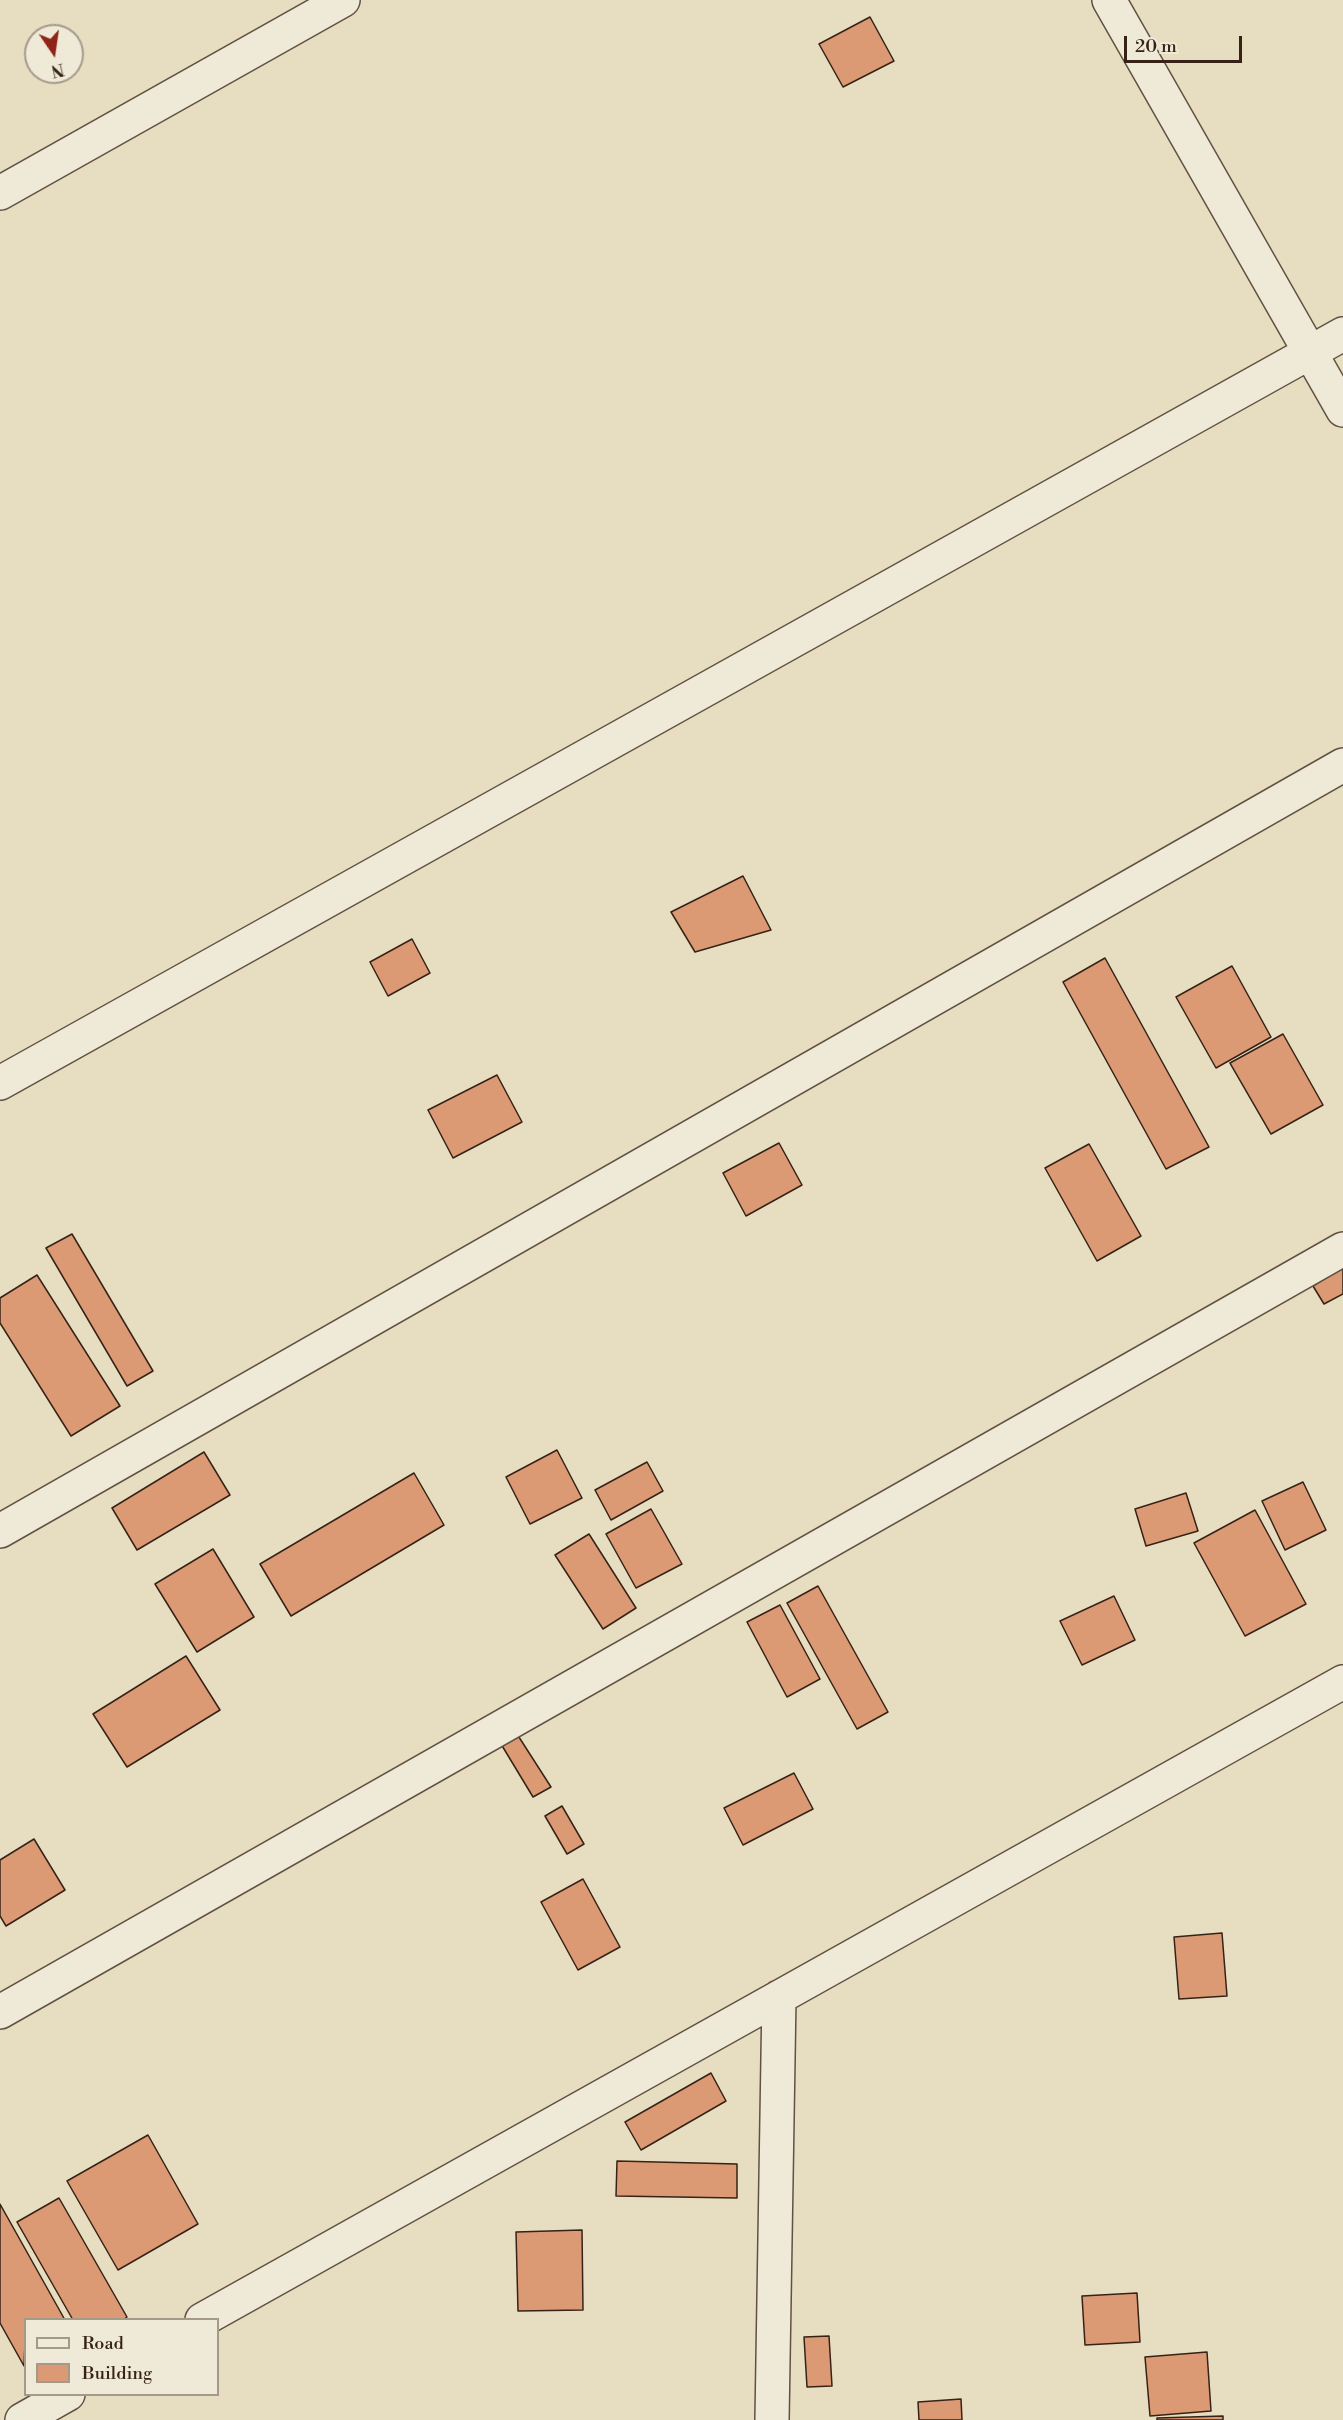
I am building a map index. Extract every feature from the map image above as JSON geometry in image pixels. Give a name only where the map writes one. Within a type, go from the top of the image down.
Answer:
[{"type":"street","points":[[0,193],[343,0]]},
{"type":"street","points":[[1109,0],[1343,410]]},
{"type":"street","points":[[0,1083],[1343,334]]},
{"type":"street","points":[[0,1531],[1343,765]]},
{"type":"street","points":[[0,2012],[1343,1249]]},
{"type":"street","points":[[204,2318],[1343,1682]]},
{"type":"street","points":[[772,2420],[779,1996]]},
{"type":"street","points":[[22,2420],[64,2396]]},
{"type":"building","points":[[870,17],[894,61],[843,87],[819,44]]},
{"type":"building","points":[[743,876],[771,930],[695,952],[671,912]]},
{"type":"building","points":[[412,939],[430,973],[388,996],[370,962]]},
{"type":"building","points":[[1105,958],[1209,1147],[1166,1169],[1063,982]]},
{"type":"building","points":[[1232,966],[1271,1037],[1216,1068],[1176,997]]},
{"type":"building","points":[[1283,1034],[1323,1105],[1271,1134],[1230,1063]]},
{"type":"building","points":[[497,1075],[522,1122],[453,1158],[428,1110]]},
{"type":"building","points":[[779,1143],[802,1185],[746,1216],[723,1173]]},
{"type":"building","points":[[1089,1144],[1141,1236],[1097,1261],[1045,1168]]},
{"type":"building","points":[[72,1234],[153,1371],[127,1386],[46,1248]]},
{"type":"building","points":[[1343,1267],[1343,1294],[1324,1304],[1313,1286]]},
{"type":"building","points":[[37,1275],[120,1406],[71,1436],[0,1323],[0,1298]]},
{"type":"building","points":[[557,1450],[582,1498],[530,1524],[506,1477]]},
{"type":"building","points":[[204,1452],[230,1495],[137,1550],[112,1508]]},
{"type":"building","points":[[647,1462],[663,1491],[611,1520],[595,1490]]},
{"type":"building","points":[[414,1473],[444,1525],[291,1616],[260,1564]]},
{"type":"building","points":[[1303,1482],[1326,1530],[1285,1550],[1262,1501]]},
{"type":"building","points":[[1186,1493],[1198,1531],[1146,1546],[1135,1509]]},
{"type":"building","points":[[651,1509],[682,1564],[636,1588],[606,1534]]},
{"type":"building","points":[[1255,1510],[1306,1604],[1245,1636],[1194,1543]]},
{"type":"building","points":[[589,1534],[636,1608],[603,1629],[555,1555]]},
{"type":"building","points":[[213,1549],[254,1617],[197,1652],[155,1584]]},
{"type":"building","points":[[818,1586],[888,1712],[857,1729],[787,1603]]},
{"type":"building","points":[[1114,1596],[1135,1640],[1082,1665],[1060,1621]]},
{"type":"building","points":[[780,1605],[820,1679],[787,1697],[747,1622]]},
{"type":"building","points":[[186,1656],[220,1710],[127,1767],[93,1714]]},
{"type":"building","points":[[517,1734],[551,1787],[533,1797],[501,1744]]},
{"type":"building","points":[[794,1773],[813,1809],[743,1845],[724,1808]]},
{"type":"building","points":[[562,1806],[584,1844],[567,1854],[545,1816]]},
{"type":"building","points":[[34,1839],[65,1890],[6,1926],[0,1916],[0,1860]]},
{"type":"building","points":[[583,1879],[620,1947],[578,1970],[541,1902]]},
{"type":"building","points":[[1222,1933],[1227,1996],[1179,1999],[1174,1937]]},
{"type":"building","points":[[711,2073],[726,2101],[641,2150],[625,2122]]},
{"type":"building","points":[[148,2135],[198,2224],[118,2270],[67,2181]]},
{"type":"building","points":[[617,2161],[737,2164],[737,2198],[616,2196]]},
{"type":"building","points":[[59,2198],[127,2317],[72,2318],[17,2222]]},
{"type":"building","points":[[0,2204],[64,2318],[24,2318],[24,2366],[0,2323]]},
{"type":"building","points":[[582,2230],[583,2310],[518,2311],[516,2232]]},
{"type":"building","points":[[1137,2293],[1140,2342],[1085,2345],[1082,2296]]},
{"type":"building","points":[[829,2336],[832,2386],[807,2387],[804,2337]]},
{"type":"building","points":[[1207,2352],[1211,2411],[1150,2416],[1145,2357]]},
{"type":"building","points":[[961,2399],[962,2420],[919,2420],[918,2402]]},
{"type":"building","points":[[1223,2416],[1223,2420],[1157,2420],[1157,2418]]}]
